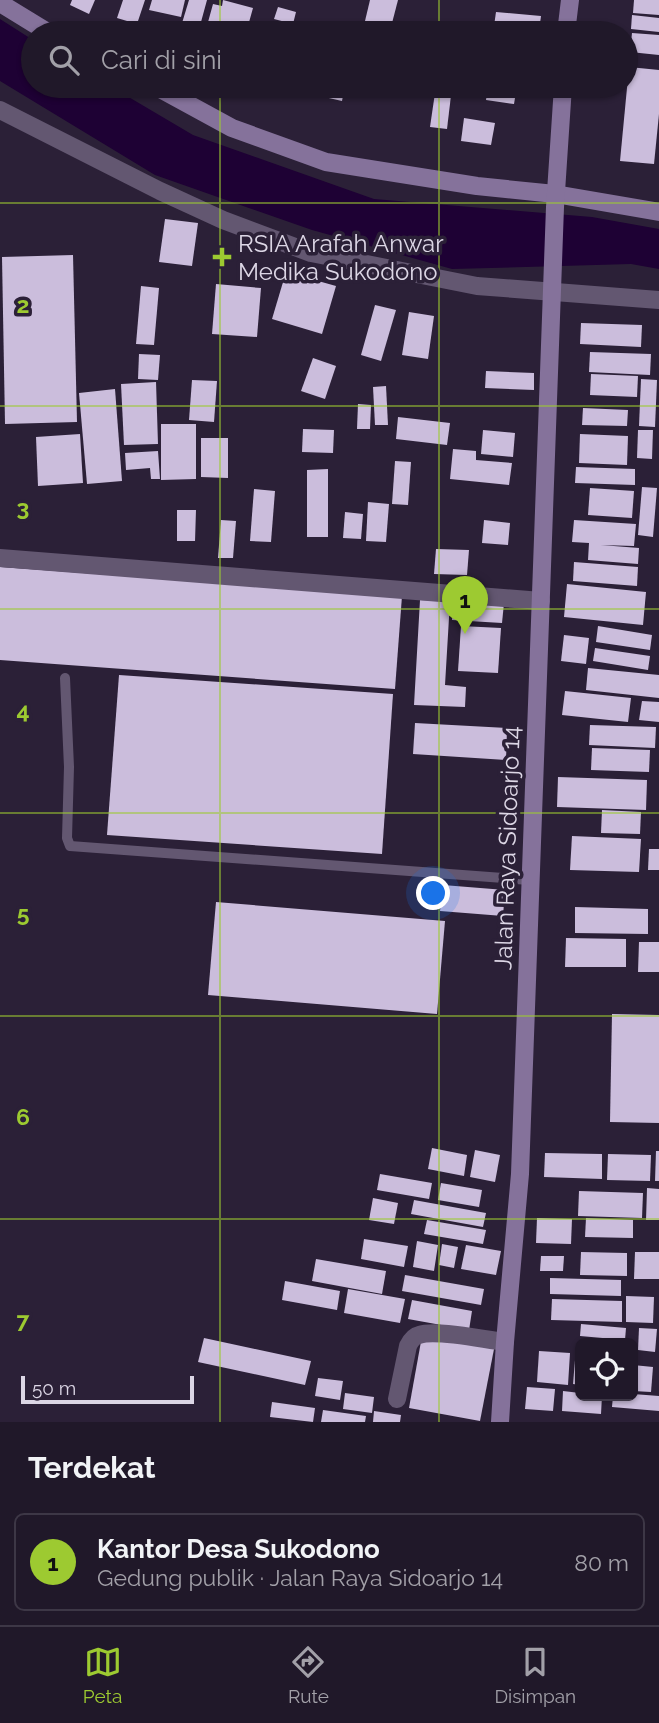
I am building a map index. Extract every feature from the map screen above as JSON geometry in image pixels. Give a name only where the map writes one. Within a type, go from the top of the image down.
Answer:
[{"type":"main road","points":[[567,21],[570,0]]},
{"type":"main road","points":[[0,3],[29,21]]},
{"type":"main road","points":[[177,98],[232,128],[326,162],[555,201],[659,212]]},
{"type":"main road","name":"Jalan Raya Sidoarjo 14","points":[[500,1422],[520,1174],[555,201],[562,98]]},
{"type":"street","points":[[0,110],[223,220],[311,253],[477,286],[552,284],[654,299]]},
{"type":"street","points":[[0,558],[541,601]]},
{"type":"street","points":[[397,1399],[408,1346],[411,1340],[419,1335],[438,1334],[505,1342]]},
{"type":"lane","points":[[65,678],[69,767],[66,838],[70,846],[530,880]]},
{"type":"shaded area","points":[[0,19],[21,32],[21,94],[0,81]]},
{"type":"shaded area","points":[[28,98],[130,98],[193,135],[374,199],[592,217],[659,229],[659,269],[631,264],[452,269],[312,230],[155,175]]},
{"type":"building","points":[[72,0],[95,0],[89,14],[70,5]]},
{"type":"building","points":[[123,0],[145,0],[138,21],[117,18]]},
{"type":"building","points":[[152,0],[185,0],[181,17],[149,10]]},
{"type":"building","points":[[189,0],[207,0],[201,21],[183,21]]},
{"type":"building","points":[[223,0],[253,8],[249,21],[208,21],[213,4],[222,6]]},
{"type":"building","points":[[370,0],[398,0],[393,21],[365,21]]},
{"type":"building","points":[[634,0],[659,0],[659,15],[633,13]]},
{"type":"building","points":[[278,7],[296,12],[294,21],[274,19]]},
{"type":"building","points":[[496,12],[541,16],[540,21],[495,21]]},
{"type":"building","points":[[632,15],[659,18],[659,32],[638,30],[638,21],[632,21]]},
{"type":"building","points":[[638,33],[659,35],[659,55],[638,53]]},
{"type":"building","points":[[638,68],[659,70],[659,114],[654,164],[620,161],[626,98],[638,98]]},
{"type":"building","points":[[434,98],[451,98],[447,129],[430,127]]},
{"type":"building","points":[[486,98],[515,98],[514,104]]},
{"type":"building","points":[[464,118],[495,123],[491,145],[461,141]]},
{"type":"building","points":[[165,219],[198,223],[192,266],[159,262]]},
{"type":"building","points":[[73,255],[77,422],[5,424],[2,257]]},
{"type":"building","points":[[286,272],[336,286],[322,334],[272,319]]},
{"type":"building","points":[[216,284],[261,288],[257,337],[212,334]]},
{"type":"building","points":[[141,286],[159,288],[154,345],[136,344]]},
{"type":"building","points":[[375,305],[396,310],[381,361],[361,355]]},
{"type":"building","points":[[409,312],[434,316],[428,359],[402,355]]},
{"type":"building","points":[[581,323],[642,325],[641,347],[580,344]]},
{"type":"building","points":[[590,352],[651,354],[650,375],[589,372]]},
{"type":"building","points":[[139,354],[160,355],[158,380],[138,379]]},
{"type":"building","points":[[313,358],[336,366],[325,399],[301,391]]},
{"type":"building","points":[[486,371],[534,373],[534,390],[485,388]]},
{"type":"building","points":[[591,374],[638,376],[637,397],[590,395]]},
{"type":"building","points":[[641,379],[657,380],[655,427],[639,426]]},
{"type":"building","points":[[192,380],[217,381],[214,422],[189,420]]},
{"type":"building","points":[[156,382],[158,444],[124,445],[121,384]]},
{"type":"building","points":[[386,386],[388,425],[375,425],[373,387]]},
{"type":"building","points":[[115,389],[122,481],[87,484],[79,393]]},
{"type":"building","points":[[358,404],[371,405],[370,429],[357,429]]},
{"type":"building","points":[[583,408],[628,410],[627,426],[582,425]]},
{"type":"building","points":[[398,417],[450,423],[447,445],[396,439]]},
{"type":"building","points":[[161,424],[196,424],[196,479],[161,480]]},
{"type":"building","points":[[303,429],[334,430],[333,453],[302,452]]},
{"type":"building","points":[[483,430],[515,433],[513,457],[481,454]]},
{"type":"building","points":[[638,430],[653,430],[652,459],[637,458]]},
{"type":"building","points":[[80,434],[83,483],[38,486],[36,437]]},
{"type":"building","points":[[580,434],[628,436],[627,465],[579,463]]},
{"type":"building","points":[[201,438],[228,438],[228,478],[201,477]]},
{"type":"building","points":[[453,449],[476,451],[476,460],[512,463],[509,485],[450,479]]},
{"type":"building","points":[[158,451],[160,479],[151,479],[150,468],[126,470],[125,453]]},
{"type":"building","points":[[395,461],[411,462],[408,505],[392,504]]},
{"type":"building","points":[[576,467],[635,469],[635,485],[575,483]]},
{"type":"building","points":[[328,469],[328,537],[307,537],[307,470]]},
{"type":"building","points":[[642,487],[657,488],[653,537],[638,535]]},
{"type":"building","points":[[590,488],[634,491],[632,518],[588,515]]},
{"type":"building","points":[[254,489],[275,491],[271,542],[250,541]]},
{"type":"building","points":[[368,502],[389,504],[386,542],[366,541]]},
{"type":"building","points":[[177,510],[196,510],[195,541],[177,541]]},
{"type":"building","points":[[345,512],[363,514],[361,539],[343,538]]},
{"type":"building","points":[[221,520],[236,521],[233,558],[218,558]]},
{"type":"building","points":[[484,520],[510,523],[508,545],[482,543]]},
{"type":"building","points":[[574,520],[636,524],[634,546],[601,545],[639,548],[638,564],[588,560],[589,543],[572,542]]},
{"type":"building","points":[[436,549],[469,550],[467,575],[434,574]]},
{"type":"building","points":[[574,562],[638,567],[637,586],[573,581]]},
{"type":"building","points":[[0,567],[402,596],[395,689],[0,660]]},
{"type":"building","points":[[567,584],[646,592],[643,625],[564,617]]},
{"type":"building","points":[[420,600],[450,601],[445,685],[466,687],[465,707],[414,705]]},
{"type":"building","points":[[453,600],[504,603],[502,623],[452,620]]},
{"type":"building","points":[[461,626],[501,628],[498,673],[458,671]]},
{"type":"building","points":[[598,626],[652,635],[650,650],[596,642]]},
{"type":"building","points":[[564,635],[589,638],[586,664],[561,661]]},
{"type":"building","points":[[595,648],[650,656],[648,670],[593,661]]},
{"type":"building","points":[[588,668],[659,675],[659,698],[586,690]]},
{"type":"building","points":[[119,675],[393,694],[382,854],[107,835]]},
{"type":"building","points":[[565,691],[631,698],[628,722],[562,715]]},
{"type":"building","points":[[642,701],[659,702],[659,722],[639,720]]},
{"type":"building","points":[[415,723],[507,728],[506,760],[413,754]]},
{"type":"building","points":[[590,725],[656,727],[655,748],[589,745]]},
{"type":"building","points":[[592,748],[650,750],[649,772],[591,770]]},
{"type":"building","points":[[558,777],[647,780],[646,810],[557,807]]},
{"type":"building","points":[[602,810],[641,812],[640,834],[601,833]]},
{"type":"building","points":[[572,836],[641,839],[639,872],[570,870]]},
{"type":"building","points":[[649,849],[659,849],[659,870],[648,870]]},
{"type":"building","points":[[443,885],[505,890],[503,916],[440,911]]},
{"type":"building","points":[[216,902],[445,921],[437,1014],[208,995]]},
{"type":"building","points":[[575,907],[648,909],[648,934],[575,933]]},
{"type":"building","points":[[566,938],[626,939],[626,967],[565,967]]},
{"type":"building","points":[[639,942],[659,942],[659,972],[638,972]]},
{"type":"building","points":[[612,1014],[659,1015],[659,1123],[610,1122]]},
{"type":"building","points":[[432,1148],[467,1155],[464,1176],[428,1169]]},
{"type":"building","points":[[475,1150],[500,1155],[495,1182],[470,1177]]},
{"type":"building","points":[[656,1151],[659,1151],[659,1181],[655,1181]]},
{"type":"building","points":[[545,1153],[602,1154],[602,1179],[544,1177]]},
{"type":"building","points":[[608,1154],[651,1155],[650,1181],[607,1180]]},
{"type":"building","points":[[380,1174],[432,1183],[429,1199],[377,1190]]},
{"type":"building","points":[[441,1183],[482,1190],[479,1207],[438,1200]]},
{"type":"building","points":[[647,1188],[659,1189],[659,1220],[646,1220]]},
{"type":"building","points":[[579,1191],[643,1193],[642,1218],[578,1216]]},
{"type":"building","points":[[373,1198],[398,1203],[394,1224],[369,1220]]},
{"type":"building","points":[[414,1200],[486,1213],[483,1227],[411,1214]]},
{"type":"building","points":[[537,1218],[572,1219],[571,1244],[536,1243]]},
{"type":"building","points":[[586,1218],[633,1220],[633,1238],[585,1237]]},
{"type":"building","points":[[427,1220],[486,1230],[483,1244],[424,1234]]},
{"type":"building","points":[[364,1239],[408,1246],[404,1267],[361,1259]]},
{"type":"building","points":[[417,1241],[438,1245],[434,1271],[413,1267]]},
{"type":"building","points":[[442,1244],[458,1247],[454,1268],[439,1265]]},
{"type":"building","points":[[466,1245],[501,1251],[496,1275],[461,1269]]},
{"type":"building","points":[[581,1252],[627,1253],[627,1276],[580,1275]]},
{"type":"building","points":[[635,1252],[659,1252],[659,1279],[634,1279]]},
{"type":"building","points":[[541,1256],[564,1256],[563,1271],[540,1271]]},
{"type":"building","points":[[316,1259],[386,1271],[382,1294],[312,1281]]},
{"type":"building","points":[[405,1275],[484,1289],[481,1305],[402,1291]]},
{"type":"building","points":[[550,1278],[621,1280],[621,1296],[550,1294]]},
{"type":"building","points":[[285,1281],[340,1291],[337,1310],[282,1300]]},
{"type":"building","points":[[348,1289],[405,1299],[400,1323],[344,1313]]},
{"type":"building","points":[[626,1296],[654,1297],[653,1323],[626,1322]]},
{"type":"building","points":[[552,1299],[622,1301],[622,1322],[551,1320]]},
{"type":"building","points":[[412,1300],[472,1311],[469,1330],[408,1319]]},
{"type":"building","points":[[581,1324],[626,1328],[625,1338],[580,1336]]},
{"type":"building","points":[[639,1328],[657,1329],[655,1352],[638,1350]]},
{"type":"building","points":[[422,1336],[494,1349],[480,1421],[409,1408]]},
{"type":"building","points":[[204,1338],[311,1361],[305,1385],[198,1362]]},
{"type":"building","points":[[539,1351],[570,1353],[568,1385],[537,1382]]},
{"type":"building","points":[[638,1366],[653,1367],[651,1392],[638,1391]]},
{"type":"building","points":[[318,1378],[343,1381],[340,1400],[315,1396]]},
{"type":"building","points":[[527,1387],[555,1389],[553,1411],[525,1409]]},
{"type":"building","points":[[563,1391],[575,1392],[575,1401],[602,1401],[601,1414],[562,1411]]},
{"type":"building","points":[[345,1393],[374,1397],[372,1413],[343,1409]]},
{"type":"building","points":[[638,1394],[659,1396],[659,1411],[612,1407],[613,1401],[638,1401]]},
{"type":"building","points":[[272,1402],[315,1408],[313,1422],[270,1417]]},
{"type":"building","points":[[323,1410],[366,1416],[365,1422],[321,1422]]},
{"type":"building","points":[[374,1411],[401,1415],[400,1422],[373,1422]]},
{"type":"place","name":"RSIA Arafah Anwar Medika Sukodono","points":[[222,257]]},
{"type":"place","name":"Kantor Desa Sukodono","points":[[465,634]]}]
